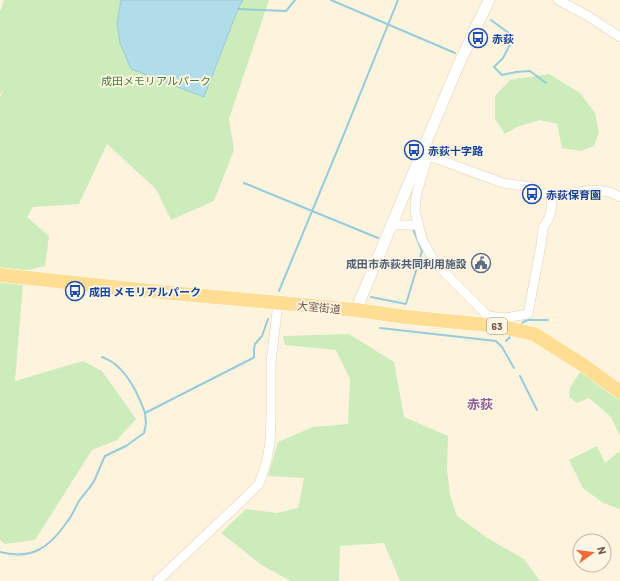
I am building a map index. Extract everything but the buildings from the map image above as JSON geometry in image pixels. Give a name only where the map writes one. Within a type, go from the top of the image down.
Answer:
[{"type":"main road","name":"大室街道","points":[[0,275],[356,310],[406,317],[490,320],[534,334],[583,365],[620,392]]},
{"type":"street","points":[[356,310],[391,225],[424,154],[458,66],[489,0]]},
{"type":"street","points":[[558,0],[588,16],[620,37]]},
{"type":"street","points":[[424,154],[503,183],[532,187],[544,194],[552,196],[593,190],[610,192],[620,197]]},
{"type":"street","points":[[424,154],[415,211],[422,239],[434,261],[490,320],[528,314],[543,228],[551,211],[552,196]]},
{"type":"street","points":[[391,225],[418,225]]},
{"type":"street","points":[[157,581],[259,484],[267,460],[270,442],[271,362],[278,303]]},
{"type":"green space","name":"成田メモリアルパーク","points":[[4,0],[269,0],[229,119],[234,150],[214,201],[171,220],[156,189],[107,144],[79,204],[33,207],[27,217],[49,236],[45,266],[24,271],[15,381],[83,361],[102,371],[136,419],[117,440],[92,450],[35,540],[5,544],[0,540],[0,97],[4,89],[0,94],[0,10]]},
{"type":"green space","points":[[549,74],[580,93],[595,113],[599,132],[594,146],[581,151],[562,148],[557,124],[540,120],[517,127],[505,134],[495,119],[495,96],[510,80]]},
{"type":"green space","points":[[349,334],[394,362],[404,417],[448,436],[447,469],[450,495],[457,516],[489,539],[524,559],[540,581],[400,581],[384,543],[340,546],[339,581],[291,581],[263,566],[221,533],[246,509],[277,513],[298,508],[304,478],[268,476],[278,442],[313,427],[348,424],[350,379],[336,350],[285,345],[283,336]]},
{"type":"green space","points":[[581,371],[620,399],[620,436],[611,417],[589,398],[577,403],[569,397],[570,387]]},
{"type":"green space","points":[[597,446],[605,463],[620,451],[620,509],[603,503],[583,488],[569,460]]},
{"type":"water","points":[[121,0],[243,0],[238,9],[204,97],[131,69],[120,43],[117,23]]},
{"type":"waterway","points":[[238,9],[286,11],[295,0]]},
{"type":"waterway","points":[[331,0],[455,53]]},
{"type":"waterway","points":[[279,291],[398,0]]},
{"type":"waterway","points":[[491,20],[514,37],[503,58],[494,67],[502,75],[530,71],[546,83]]},
{"type":"waterway","points":[[244,183],[378,238]]},
{"type":"waterway","points":[[371,297],[406,304],[422,251],[413,229]]},
{"type":"waterway","points":[[0,552],[11,554],[31,553],[39,550],[53,539],[69,520],[79,501],[91,486],[105,456],[126,446],[144,433],[146,424],[145,413],[253,358],[255,344],[262,336],[268,319]]},
{"type":"waterway","points":[[520,326],[523,322],[528,320],[548,320]]},
{"type":"waterway","points":[[380,328],[496,341],[502,347],[514,368]]},
{"type":"waterway","points":[[506,341],[510,337]]},
{"type":"waterway","points":[[102,357],[111,361],[125,375],[137,393],[145,413]]},
{"type":"waterway","points":[[520,376],[537,410]]},
{"type":"place","name":"赤荻","points":[[478,38]]},
{"type":"place","name":"赤荻十字路","points":[[414,150]]},
{"type":"place","name":"赤荻保育園","points":[[532,194]]},
{"type":"place","name":"成田市赤荻共同利用施設","points":[[481,263]]},
{"type":"place","name":"成田 メモリアルパーク","points":[[75,291]]},
{"type":"district","name":"赤荻","points":[[480,404]]}]
